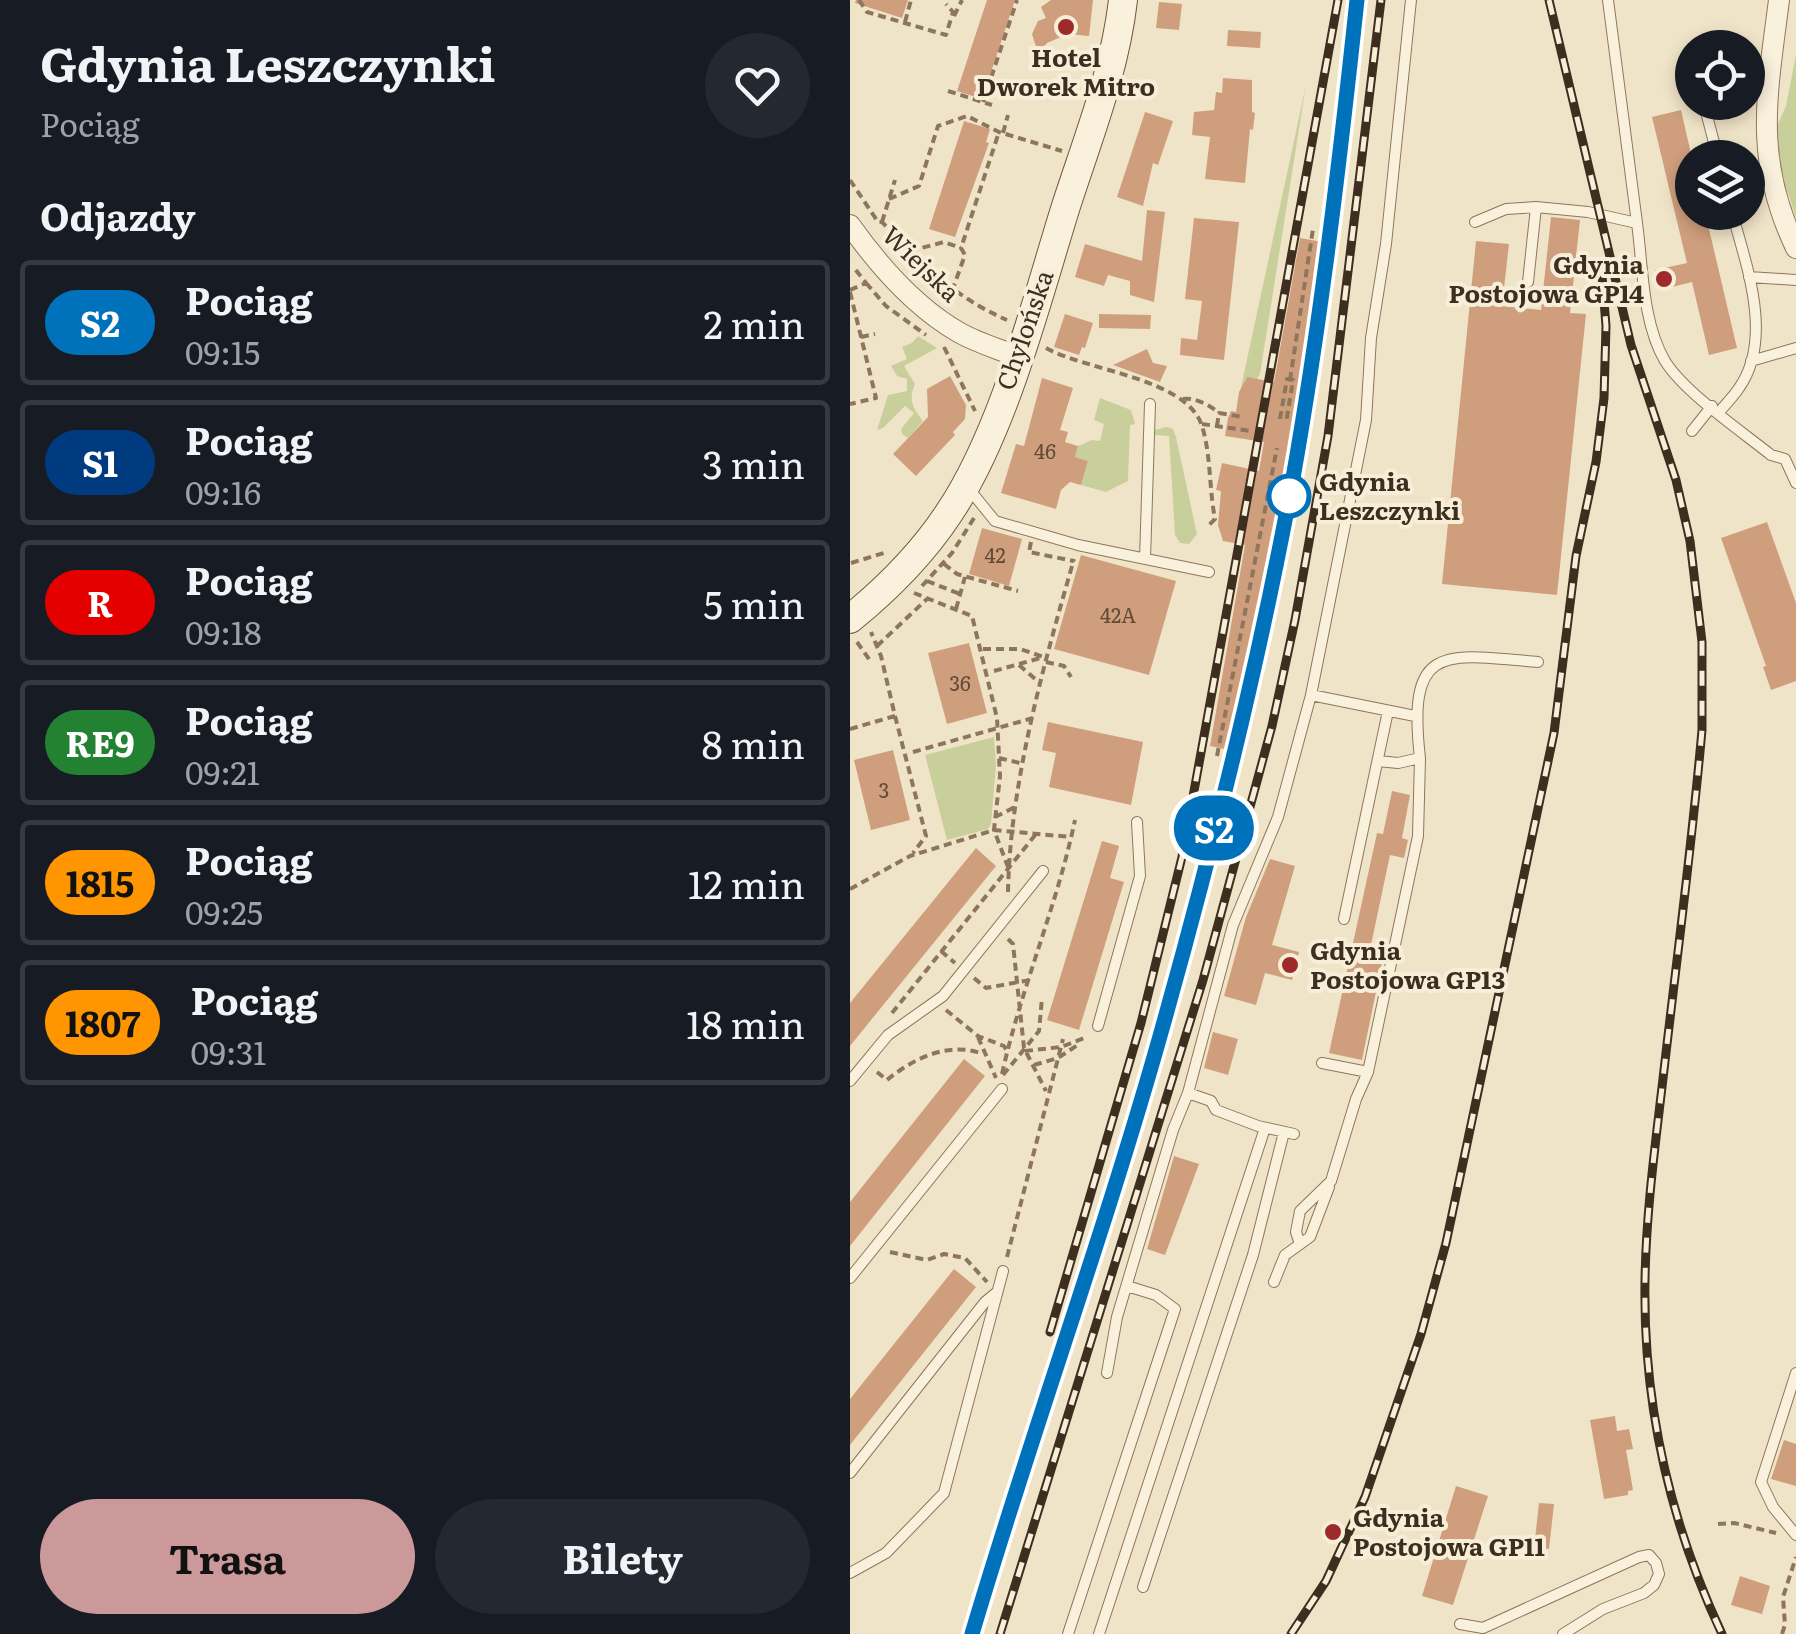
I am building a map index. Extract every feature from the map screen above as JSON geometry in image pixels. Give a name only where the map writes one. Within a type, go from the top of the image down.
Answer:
[{"type":"street","name":"Chylońska","points":[[859,631],[966,484],[987,440],[1018,357],[1110,68],[1123,0]]},
{"type":"street","points":[[1779,0],[1766,104],[1766,144],[1779,212],[1796,248]]},
{"type":"street","name":"Wiejska","points":[[850,225],[888,273],[929,311],[960,333],[1018,357]]},
{"type":"lane","points":[[1107,1373],[1117,1317],[1173,1130],[1188,1093],[1238,907],[1278,817],[1310,696],[1366,420],[1371,338],[1386,244],[1411,0]]},
{"type":"lane","points":[[1608,0],[1649,308],[1660,349],[1681,380],[1771,456],[1785,459],[1796,483]]},
{"type":"lane","points":[[1475,222],[1497,211],[1536,207],[1588,212],[1638,223]]},
{"type":"lane","points":[[1528,282],[1536,207]]},
{"type":"lane","points":[[1692,431],[1740,387],[1751,361],[1755,317],[1737,230]]},
{"type":"lane","points":[[1749,277],[1796,280]]},
{"type":"lane","points":[[1751,361],[1796,348]]},
{"type":"lane","points":[[1145,559],[1150,404]]},
{"type":"lane","points":[[966,484],[995,520],[1078,544],[1208,572]]},
{"type":"lane","points":[[1274,1282],[1285,1255],[1310,1237],[1316,1226],[1368,1072],[1418,836],[1420,758],[1415,716],[1424,675],[1446,659],[1471,656],[1538,662]]},
{"type":"lane","points":[[1310,696],[1415,716]]},
{"type":"lane","points":[[1344,919],[1388,711]]},
{"type":"lane","points":[[1378,762],[1420,758]]},
{"type":"lane","points":[[1098,1026],[1140,876],[1137,822]]},
{"type":"lane","points":[[850,1081],[888,1034],[930,1008],[1042,872]]},
{"type":"lane","points":[[1322,1064],[1368,1072]]},
{"type":"lane","points":[[850,1278],[1000,1083]]},
{"type":"lane","points":[[1144,1588],[1289,1133],[1216,1110],[1211,1101],[1188,1093]]},
{"type":"lane","points":[[1099,1634],[1265,1128]]},
{"type":"lane","points":[[1300,1244],[1296,1232],[1300,1212],[1331,1181]]},
{"type":"lane","points":[[850,1573],[886,1552],[944,1493],[993,1295],[1003,1272]]},
{"type":"lane","points":[[1068,1634],[1176,1308],[1156,1295],[1127,1286]]},
{"type":"lane","points":[[850,1472],[993,1295]]},
{"type":"lane","points":[[1796,1372],[1761,1482],[1773,1506],[1796,1535]]},
{"type":"lane","points":[[1460,1624],[1483,1628],[1639,1557],[1653,1559],[1658,1574],[1650,1590],[1602,1608],[1563,1634]]},
{"type":"path","points":[[859,0],[867,12],[946,35],[953,12],[946,4]]},
{"type":"path","points":[[904,22],[911,0]]},
{"type":"path","points":[[950,19],[962,0]]},
{"type":"path","points":[[983,102],[1017,0]]},
{"type":"path","points":[[909,8],[917,9]]},
{"type":"path","points":[[948,91],[992,105]]},
{"type":"path","points":[[961,248],[1008,115]]},
{"type":"path","points":[[889,199],[920,186],[938,126],[967,116],[1001,132],[1062,151]]},
{"type":"path","points":[[850,180],[878,222],[928,272],[952,291],[1007,320]]},
{"type":"path","points":[[882,222],[894,180]]},
{"type":"path","points":[[1286,423],[1313,230]]},
{"type":"path","points":[[910,250],[944,242],[961,248],[965,255],[952,291]]},
{"type":"path","points":[[850,404],[879,399],[850,291],[866,283],[855,269]]},
{"type":"path","points":[[861,337],[875,334]]},
{"type":"path","points":[[944,348],[975,412]]},
{"type":"path","points":[[1280,419],[1286,379],[1290,380]]},
{"type":"path","points":[[1182,398],[1218,413],[1242,417]]},
{"type":"path","points":[[1217,426],[1218,413]]},
{"type":"path","points":[[1202,424],[1251,431]]},
{"type":"path","points":[[1217,756],[1277,448]]},
{"type":"path","points":[[1008,902],[1008,868],[1024,764],[1046,659],[1078,544]]},
{"type":"path","points":[[1029,552],[1074,560]]},
{"type":"path","points":[[850,562],[884,553]]},
{"type":"path","points":[[944,564],[965,576],[1018,592]]},
{"type":"path","points":[[956,609],[965,576]]},
{"type":"path","points":[[927,581],[960,594]]},
{"type":"path","points":[[914,593],[972,616],[992,686],[999,758],[994,830],[1008,868]]},
{"type":"path","points":[[877,646],[927,599]]},
{"type":"path","points":[[859,631],[877,646],[930,850]]},
{"type":"path","points":[[859,631],[871,662]]},
{"type":"path","points":[[982,650],[1020,650],[1064,666],[1071,678]]},
{"type":"path","points":[[994,671],[1046,659]]},
{"type":"path","points":[[1018,665],[1041,684]]},
{"type":"path","points":[[850,729],[896,716]]},
{"type":"path","points":[[913,752],[1033,718]]},
{"type":"path","points":[[999,758],[1024,764]]},
{"type":"path","points":[[996,817],[1018,806]]},
{"type":"path","points":[[1000,1083],[1005,1049],[1030,980],[1075,820]]},
{"type":"path","points":[[850,889],[910,856],[994,830],[1072,837]]},
{"type":"path","points":[[893,1013],[1036,834]]},
{"type":"path","points":[[910,856],[926,836]]},
{"type":"path","points":[[996,929],[1013,944],[1025,1049],[1048,1093]]},
{"type":"path","points":[[964,970],[986,988],[1030,980]]},
{"type":"path","points":[[1000,1083],[1039,1031],[1042,998]]},
{"type":"path","points":[[1032,1066],[1058,1058],[1098,1026]]},
{"type":"path","points":[[1000,1083],[983,1054],[978,1036],[1005,1049]]},
{"type":"path","points":[[1003,1272],[1063,1039]]},
{"type":"path","points":[[1025,1049],[1083,1041]]},
{"type":"path","points":[[899,1070],[957,1047],[983,1054]]},
{"type":"path","points":[[874,1250],[927,1260],[944,1254],[965,1258],[982,1274],[993,1295]]},
{"type":"path","points":[[1718,1524],[1751,1526],[1781,1535]]},
{"type":"path","points":[[1782,1634],[1783,1597],[1796,1557]]},
{"type":"green space","points":[[1796,55],[1796,218],[1776,155],[1778,124],[1786,106]]},
{"type":"green space","points":[[1306,85],[1260,374],[1257,379],[1246,378],[1240,392]]},
{"type":"green space","points":[[918,336],[937,348],[904,366],[915,384],[913,404],[923,421],[908,438],[902,434],[901,429],[914,413],[905,406],[877,430],[888,395],[907,391],[907,379],[897,376],[891,366],[907,359],[902,347]]},
{"type":"green space","points":[[1100,398],[1131,410],[1135,424],[1130,425],[1128,481],[1106,492],[1081,485],[1088,461],[1075,457],[1078,446],[1100,441],[1104,424],[1094,420]]},
{"type":"green space","points":[[1173,429],[1176,437],[1197,534],[1189,544],[1180,543],[1175,535],[1169,436],[1155,435],[1155,430]]},
{"type":"green space","points":[[994,737],[991,824],[988,829],[947,840],[925,755]]},
{"type":"building","points":[[908,0],[902,18],[855,3]]},
{"type":"building","points":[[987,0],[1015,0],[982,99],[957,91]]},
{"type":"building","name":"Hotel Dworek Mitro","points":[[1051,0],[1093,0],[1089,36],[1068,34],[1047,43],[1038,53],[1032,34],[1038,21],[1046,18],[1041,7]]},
{"type":"building","points":[[1159,2],[1182,4],[1179,30],[1156,28]]},
{"type":"building","points":[[1228,30],[1261,32],[1260,48],[1227,46]]},
{"type":"building","points":[[1223,78],[1252,80],[1255,113],[1245,183],[1205,179],[1210,137],[1192,135],[1194,112],[1214,110],[1216,92],[1222,93]]},
{"type":"building","points":[[1675,111],[1675,120],[1683,120],[1688,140],[1675,140],[1675,213],[1652,117]]},
{"type":"building","points":[[1145,112],[1173,121],[1158,165],[1153,163],[1143,206],[1117,197]]},
{"type":"building","points":[[964,121],[990,129],[986,142],[989,143],[955,237],[929,229]]},
{"type":"building","points":[[1147,210],[1165,212],[1154,302],[1130,295],[1130,281],[1108,275],[1104,286],[1075,277],[1085,244],[1142,261]]},
{"type":"building","points":[[1551,217],[1580,220],[1570,313],[1586,314],[1557,595],[1442,584],[1476,241],[1509,244],[1502,306],[1541,310]]},
{"type":"building","points":[[1194,218],[1239,222],[1224,360],[1180,355],[1181,338],[1197,340],[1202,301],[1185,299]]},
{"type":"building","points":[[1679,230],[1709,230],[1737,348],[1709,355],[1692,282],[1660,290],[1655,270],[1687,263]]},
{"type":"building","points":[[1300,238],[1323,242],[1315,302],[1275,548],[1229,750],[1210,746],[1245,545],[1223,541],[1218,525],[1221,491],[1216,490],[1222,463],[1259,471],[1264,442],[1225,436],[1228,418],[1231,411],[1236,412],[1239,392],[1247,377],[1274,382]]},
{"type":"building","points":[[1065,314],[1093,323],[1079,355],[1054,347]]},
{"type":"building","points":[[1099,314],[1151,315],[1150,329],[1099,328]]},
{"type":"building","points":[[1147,349],[1153,363],[1167,366],[1160,382],[1113,365]]},
{"type":"building","points":[[950,376],[966,405],[965,419],[916,476],[893,454],[928,417],[927,389]]},
{"type":"building","points":[[1042,378],[1073,388],[1060,430],[1068,432],[1065,442],[1078,446],[1075,457],[1088,461],[1081,485],[1070,482],[1061,490],[1056,509],[1001,493],[1016,444],[1024,446]]},
{"type":"building","points":[[1767,522],[1796,603],[1796,681],[1771,690],[1721,538]]},
{"type":"building","points":[[982,528],[1022,539],[1009,586],[969,574]]},
{"type":"building","points":[[1081,555],[1176,581],[1149,675],[1054,649]]},
{"type":"building","points":[[969,643],[987,713],[947,724],[928,653]]},
{"type":"building","points":[[1048,722],[1143,742],[1131,805],[1049,787],[1056,753],[1042,750]]},
{"type":"building","points":[[893,750],[910,820],[871,830],[854,760]]},
{"type":"building","points":[[1392,791],[1410,795],[1402,838],[1408,840],[1404,858],[1390,855],[1371,945],[1385,948],[1362,1060],[1329,1053],[1377,833],[1383,834]]},
{"type":"building","points":[[1102,841],[1119,846],[1110,878],[1124,882],[1079,1030],[1047,1020]]},
{"type":"building","points":[[976,848],[996,866],[850,1046],[850,1003]]},
{"type":"building","points":[[1270,859],[1295,866],[1272,945],[1299,952],[1292,980],[1265,973],[1256,1005],[1224,996],[1246,917]]},
{"type":"building","points":[[1213,1032],[1238,1039],[1228,1075],[1204,1068]]},
{"type":"building","points":[[964,1059],[985,1076],[850,1246],[850,1202]]},
{"type":"building","points":[[1174,1156],[1199,1164],[1165,1255],[1147,1249]]},
{"type":"building","points":[[954,1269],[976,1287],[850,1445],[850,1399]]},
{"type":"building","points":[[1615,1416],[1617,1431],[1629,1429],[1633,1449],[1626,1450],[1633,1490],[1628,1495],[1604,1499],[1590,1420]]},
{"type":"building","points":[[1784,1440],[1796,1444],[1796,1486],[1771,1479]]},
{"type":"building","points":[[1456,1486],[1488,1496],[1453,1605],[1422,1596]]},
{"type":"building","points":[[1539,1503],[1554,1504],[1549,1549],[1534,1548]]},
{"type":"building","points":[[1740,1576],[1770,1586],[1762,1614],[1731,1605]]},
{"type":"railway","points":[[1050,1332],[1141,1023],[1182,857],[1338,0]]},
{"type":"railway","points":[[972,1634],[1162,1028],[1254,665],[1308,383],[1357,0]]},
{"type":"railway","points":[[1000,1634],[1203,980],[1272,726],[1328,436],[1381,0]]},
{"type":"railway","points":[[1549,0],[1631,345],[1676,480],[1690,541],[1702,642],[1702,730],[1649,1201],[1646,1327],[1663,1462],[1688,1549],[1722,1634]]},
{"type":"railway","points":[[1291,1634],[1326,1581],[1365,1497],[1421,1334],[1446,1243],[1554,733],[1576,556],[1596,462],[1604,398],[1606,326],[1601,263]]},
{"type":"train","name":"S2","points":[[972,1634],[1145,1087],[1248,691],[1300,432],[1357,0]]},
{"type":"place","name":"Hotel Dworek Mitro","points":[[1066,27]]},
{"type":"place","name":"Gdynia Postojowa GP14","points":[[1664,279]]},
{"type":"place","name":"Gdynia Leszczynki","points":[[1289,496]]},
{"type":"place","name":"Gdynia Postojowa GP13","points":[[1290,965]]},
{"type":"place","name":"Gdynia Postojowa GP11","points":[[1333,1532]]}]
